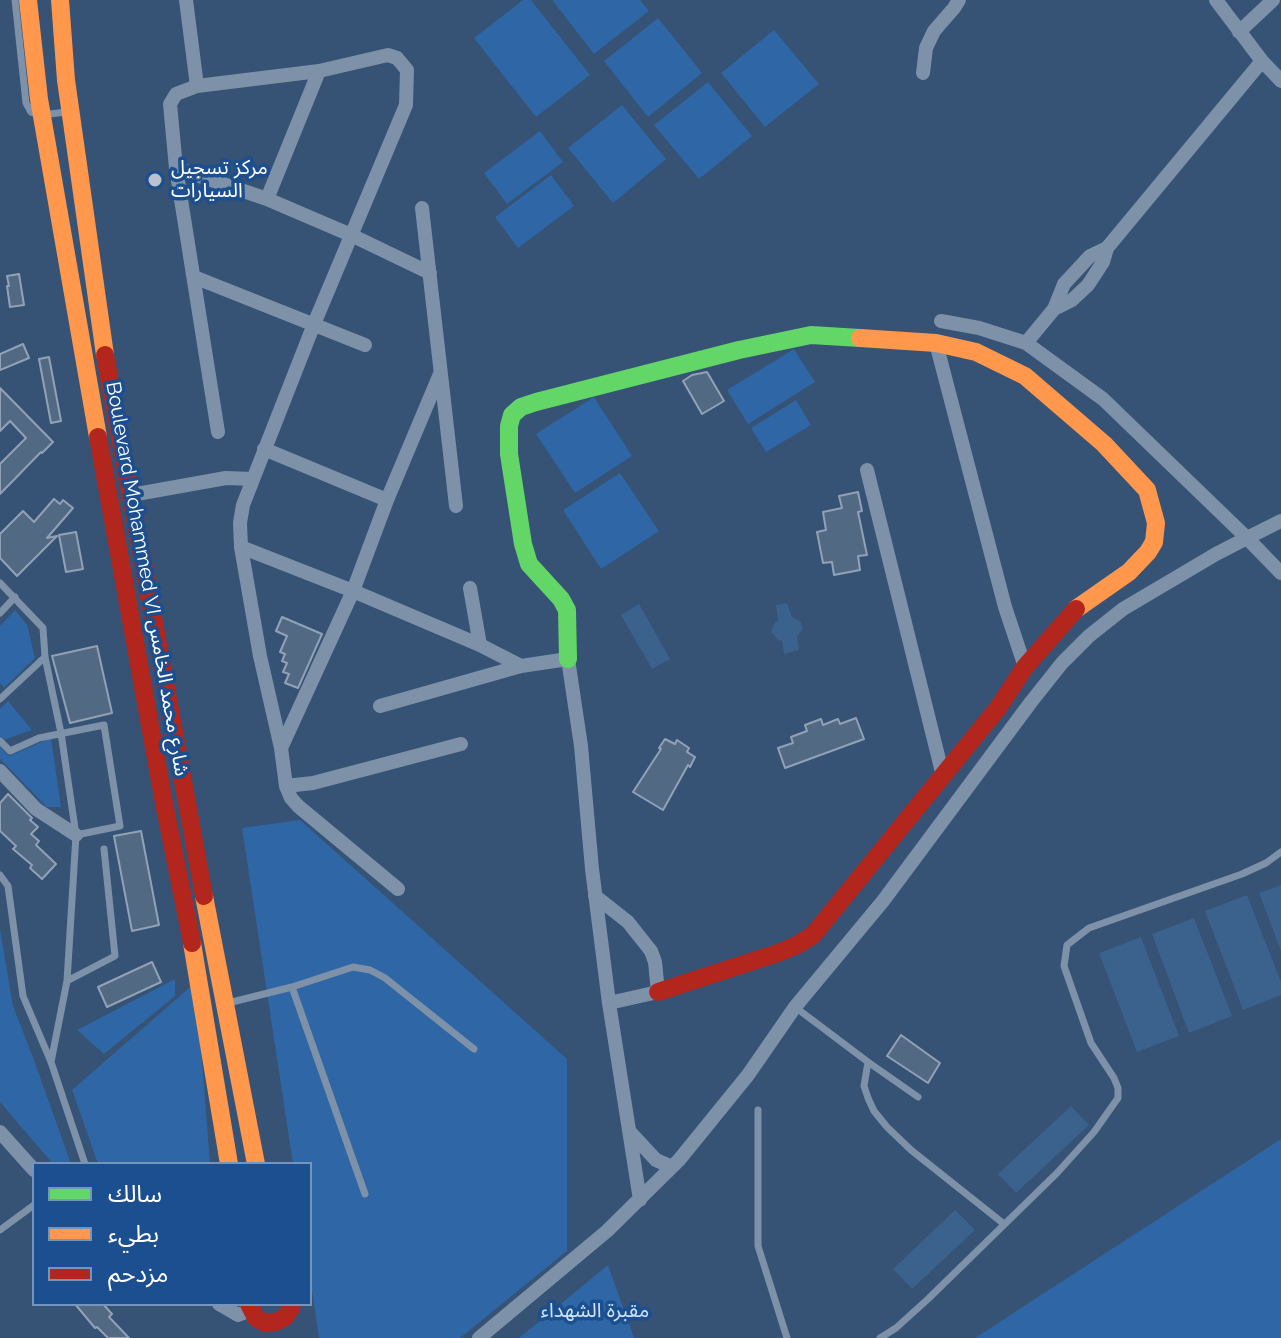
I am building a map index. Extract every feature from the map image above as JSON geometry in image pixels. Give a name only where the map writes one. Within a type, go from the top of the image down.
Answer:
[{"type":"main road","name":"Boulevard Mohammed VI شارع محمد الخامس","points":[[28,0],[42,115],[75,309],[198,974],[229,1162]]},
{"type":"main road","name":"Boulevard Mohammed VI شارع محمد الخامس","points":[[60,0],[66,80],[100,329],[256,1162]]},
{"type":"main road","points":[[568,659],[567,610],[529,564],[523,544],[509,454],[509,426],[512,415],[521,407],[739,350],[811,335],[936,343],[976,352],[1025,376],[1104,444],[1147,490],[1156,523],[1154,542],[1148,552],[1129,572],[1072,612],[813,935],[778,953],[658,992]]},
{"type":"main road","points":[[252,1311],[265,1323],[276,1322],[288,1311]]},
{"type":"main road","points":[[252,1311],[260,1338]]},
{"type":"main road","points":[[288,1311],[290,1338]]},
{"type":"street","points":[[186,0],[197,86]]},
{"type":"street","points":[[923,73],[926,48],[934,31],[959,0]]},
{"type":"street","points":[[1216,0],[1281,81]]},
{"type":"street","points":[[1239,32],[1273,0]]},
{"type":"street","points":[[218,432],[176,168],[170,104],[176,94],[197,86],[319,71],[388,55],[397,58],[407,70],[406,105],[264,449],[243,505],[240,523],[241,547],[260,656],[291,798],[398,889]]},
{"type":"street","points":[[1026,343],[1054,309],[1064,284],[1090,256],[1107,248],[1262,61]]},
{"type":"street","points":[[267,199],[319,71]]},
{"type":"street","points":[[176,168],[267,199],[430,273]]},
{"type":"street","points":[[422,208],[456,506]]},
{"type":"street","points":[[194,277],[365,345]]},
{"type":"street","points":[[941,321],[979,328],[1026,343],[1103,399],[1281,573]]},
{"type":"street","points":[[936,343],[1005,607],[1025,667]]},
{"type":"street","points":[[281,748],[353,591],[440,374]]},
{"type":"street","points":[[264,449],[387,500]]},
{"type":"street","points":[[867,470],[943,776]]},
{"type":"street","points":[[131,495],[226,478],[253,479]]},
{"type":"street","points":[[479,1338],[607,1231],[672,1167],[748,1075],[795,1007],[883,901],[1062,663],[1123,609],[1216,554],[1281,521]]},
{"type":"street","points":[[241,547],[353,591],[480,645],[521,666]]},
{"type":"street","points":[[470,588],[480,645]]},
{"type":"street","points":[[380,706],[521,666],[568,659],[581,746],[609,1003],[640,1200]]},
{"type":"street","points":[[286,786],[313,783],[461,744]]},
{"type":"street","points":[[0,771],[36,809],[76,835]]},
{"type":"street","points":[[595,896],[628,922],[651,951],[655,962],[658,992],[609,1003]]},
{"type":"street","points":[[0,1132],[32,1168]]},
{"type":"street","points":[[630,1132],[656,1160],[672,1167]]},
{"type":"street","points":[[222,1306],[238,1315],[252,1311]]},
{"type":"lane","points":[[15,0],[26,103],[31,112],[42,115],[70,112]]},
{"type":"lane","points":[[0,583],[43,628],[45,657],[61,733],[76,835],[67,981],[51,1062]]},
{"type":"lane","points":[[0,613],[15,597]]},
{"type":"lane","points":[[0,699],[45,657]]},
{"type":"lane","points":[[0,741],[10,751],[39,738],[104,725],[120,826],[76,835]]},
{"type":"lane","points":[[67,981],[115,956],[104,849]]},
{"type":"lane","points":[[880,1338],[928,1299],[1057,1173],[1094,1132],[1118,1098],[1114,1078],[1091,1043],[1064,966],[1067,945],[1089,928],[1242,874],[1281,852]]},
{"type":"lane","points":[[0,875],[8,886],[23,996],[51,1062],[84,1162]]},
{"type":"lane","points":[[226,1004],[353,967],[370,970],[385,978],[474,1049]]},
{"type":"lane","points":[[292,987],[365,1194]]},
{"type":"lane","points":[[795,1007],[918,1097]]},
{"type":"lane","points":[[868,1062],[864,1086],[874,1111],[887,1127],[1004,1224]]},
{"type":"lane","points":[[758,1110],[758,1246],[787,1338]]},
{"type":"lane","points":[[0,1230],[32,1206]]},
{"type":"green space","points":[[523,0],[531,0],[590,75],[536,117],[474,38]]},
{"type":"green space","points":[[554,0],[640,0],[649,11],[594,54]]},
{"type":"green space","points":[[658,18],[702,73],[648,117],[604,61]]},
{"type":"green space","points":[[774,30],[819,84],[765,127],[721,73]]},
{"type":"green space","points":[[708,82],[752,136],[699,179],[654,125]]},
{"type":"green space","points":[[622,105],[666,159],[613,203],[568,148]]},
{"type":"green space","points":[[540,131],[563,162],[507,204],[484,173]]},
{"type":"green space","points":[[551,175],[574,206],[518,248],[495,217]]},
{"type":"green space","points":[[794,349],[815,382],[748,424],[727,390]]},
{"type":"green space","points":[[594,397],[632,456],[575,493],[536,434]]},
{"type":"green space","points":[[796,400],[811,425],[766,452],[751,428]]},
{"type":"green space","points":[[620,473],[659,531],[601,569],[563,510]]},
{"type":"green space","points":[[15,610],[27,625],[35,658],[4,688],[0,683],[0,626]]},
{"type":"green space","points":[[8,701],[32,730],[4,740],[0,736],[0,709]]},
{"type":"green space","points":[[51,738],[61,807],[47,807],[0,759],[0,747],[9,756]]},
{"type":"green space","points":[[300,820],[567,1059],[567,1251],[460,1338],[319,1338],[312,1291],[312,1162],[293,1162],[242,828]]},
{"type":"green space","points":[[0,929],[13,1006],[70,1161],[51,1162],[0,1102]]},
{"type":"green space","points":[[175,979],[175,996],[104,1054],[77,1030]]},
{"type":"green space","points":[[196,982],[210,1162],[97,1162],[72,1090]]},
{"type":"green space","points":[[1281,1139],[1281,1338],[975,1338]]},
{"type":"green space","name":"مقبرة الشهداء","points":[[608,1265],[634,1338],[519,1338]]},
{"type":"shaded area","points":[[787,603],[792,617],[801,622],[803,629],[797,636],[799,650],[784,654],[782,641],[771,632],[778,621],[776,605]]},
{"type":"shaded area","points":[[639,604],[670,659],[652,669],[621,615]]},
{"type":"shaded area","points":[[1281,885],[1281,951],[1259,893]]},
{"type":"shaded area","points":[[1247,895],[1281,982],[1281,995],[1243,1010],[1205,911]]},
{"type":"shaded area","points":[[1194,918],[1232,1016],[1189,1033],[1152,934]]},
{"type":"shaded area","points":[[1141,937],[1179,1036],[1137,1052],[1099,953]]},
{"type":"shaded area","points":[[1071,1106],[1089,1125],[1016,1193],[998,1174]]},
{"type":"shaded area","points":[[955,1210],[975,1230],[912,1289],[893,1269]]},
{"type":"building","points":[[19,274],[24,305],[10,307],[7,276]]},
{"type":"building","points":[[23,344],[29,358],[0,370],[0,354]]},
{"type":"building","points":[[49,357],[61,421],[51,423],[39,359]]},
{"type":"building","points":[[707,372],[724,401],[702,414],[683,381],[692,375]]},
{"type":"building","points":[[0,388],[53,442],[0,494],[0,464],[26,438],[10,421],[0,431]]},
{"type":"building","points":[[858,492],[862,511],[858,512],[867,555],[858,556],[860,570],[834,575],[832,562],[823,563],[817,532],[826,530],[823,512],[842,508],[839,496]]},
{"type":"building","points":[[54,499],[60,504],[63,500],[73,508],[47,538],[57,536],[17,576],[0,558],[0,534],[23,511],[34,522]]},
{"type":"building","points":[[76,532],[83,569],[66,572],[59,535]]},
{"type":"building","points":[[282,617],[322,634],[298,688],[285,683],[289,674],[283,672],[287,663],[282,661],[285,654],[280,652],[287,636],[276,631]]},
{"type":"building","points":[[97,646],[112,713],[70,723],[52,656]]},
{"type":"building","points":[[856,718],[864,739],[785,768],[778,748],[793,743],[791,737],[807,731],[805,725],[821,719],[823,725],[838,719],[840,724]]},
{"type":"building","points":[[665,739],[675,744],[677,740],[689,748],[687,752],[695,757],[663,810],[633,792]]},
{"type":"building","points":[[8,794],[32,818],[30,820],[38,827],[31,834],[39,841],[36,845],[56,864],[42,879],[0,831],[0,803]]},
{"type":"building","points":[[141,831],[159,925],[132,931],[114,836]]},
{"type":"building","points":[[152,962],[161,982],[107,1007],[98,987]]},
{"type":"building","points":[[901,1035],[940,1063],[928,1083],[887,1056]]},
{"type":"building","points":[[77,1306],[105,1306],[112,1314],[109,1317],[129,1338],[108,1338]]},
{"type":"traffic: fast","points":[[568,659],[567,610],[529,564],[523,544],[509,454],[512,415],[521,407],[536,402],[739,350],[811,335],[860,338]]},
{"type":"traffic: slow","points":[[28,0],[39,99],[98,437]]},
{"type":"traffic: slow","points":[[60,0],[66,80],[105,355]]},
{"type":"traffic: slow","points":[[860,338],[936,343],[976,352],[1025,376],[1104,444],[1147,490],[1156,523],[1154,542],[1129,572],[1076,609]]},
{"type":"traffic: slow","points":[[204,896],[256,1162]]},
{"type":"traffic: slow","points":[[192,943],[229,1162]]},
{"type":"traffic: jam","points":[[105,355],[204,896]]},
{"type":"traffic: jam","points":[[98,437],[192,943]]},
{"type":"traffic: jam","points":[[658,992],[778,953],[813,935],[998,708],[1025,667],[1076,609]]},
{"type":"traffic: jam","points":[[250,1306],[256,1318],[265,1323],[285,1317],[291,1306]]},
{"type":"place","name":"مركز تسجيل السيارات","points":[[155,180]]}]
